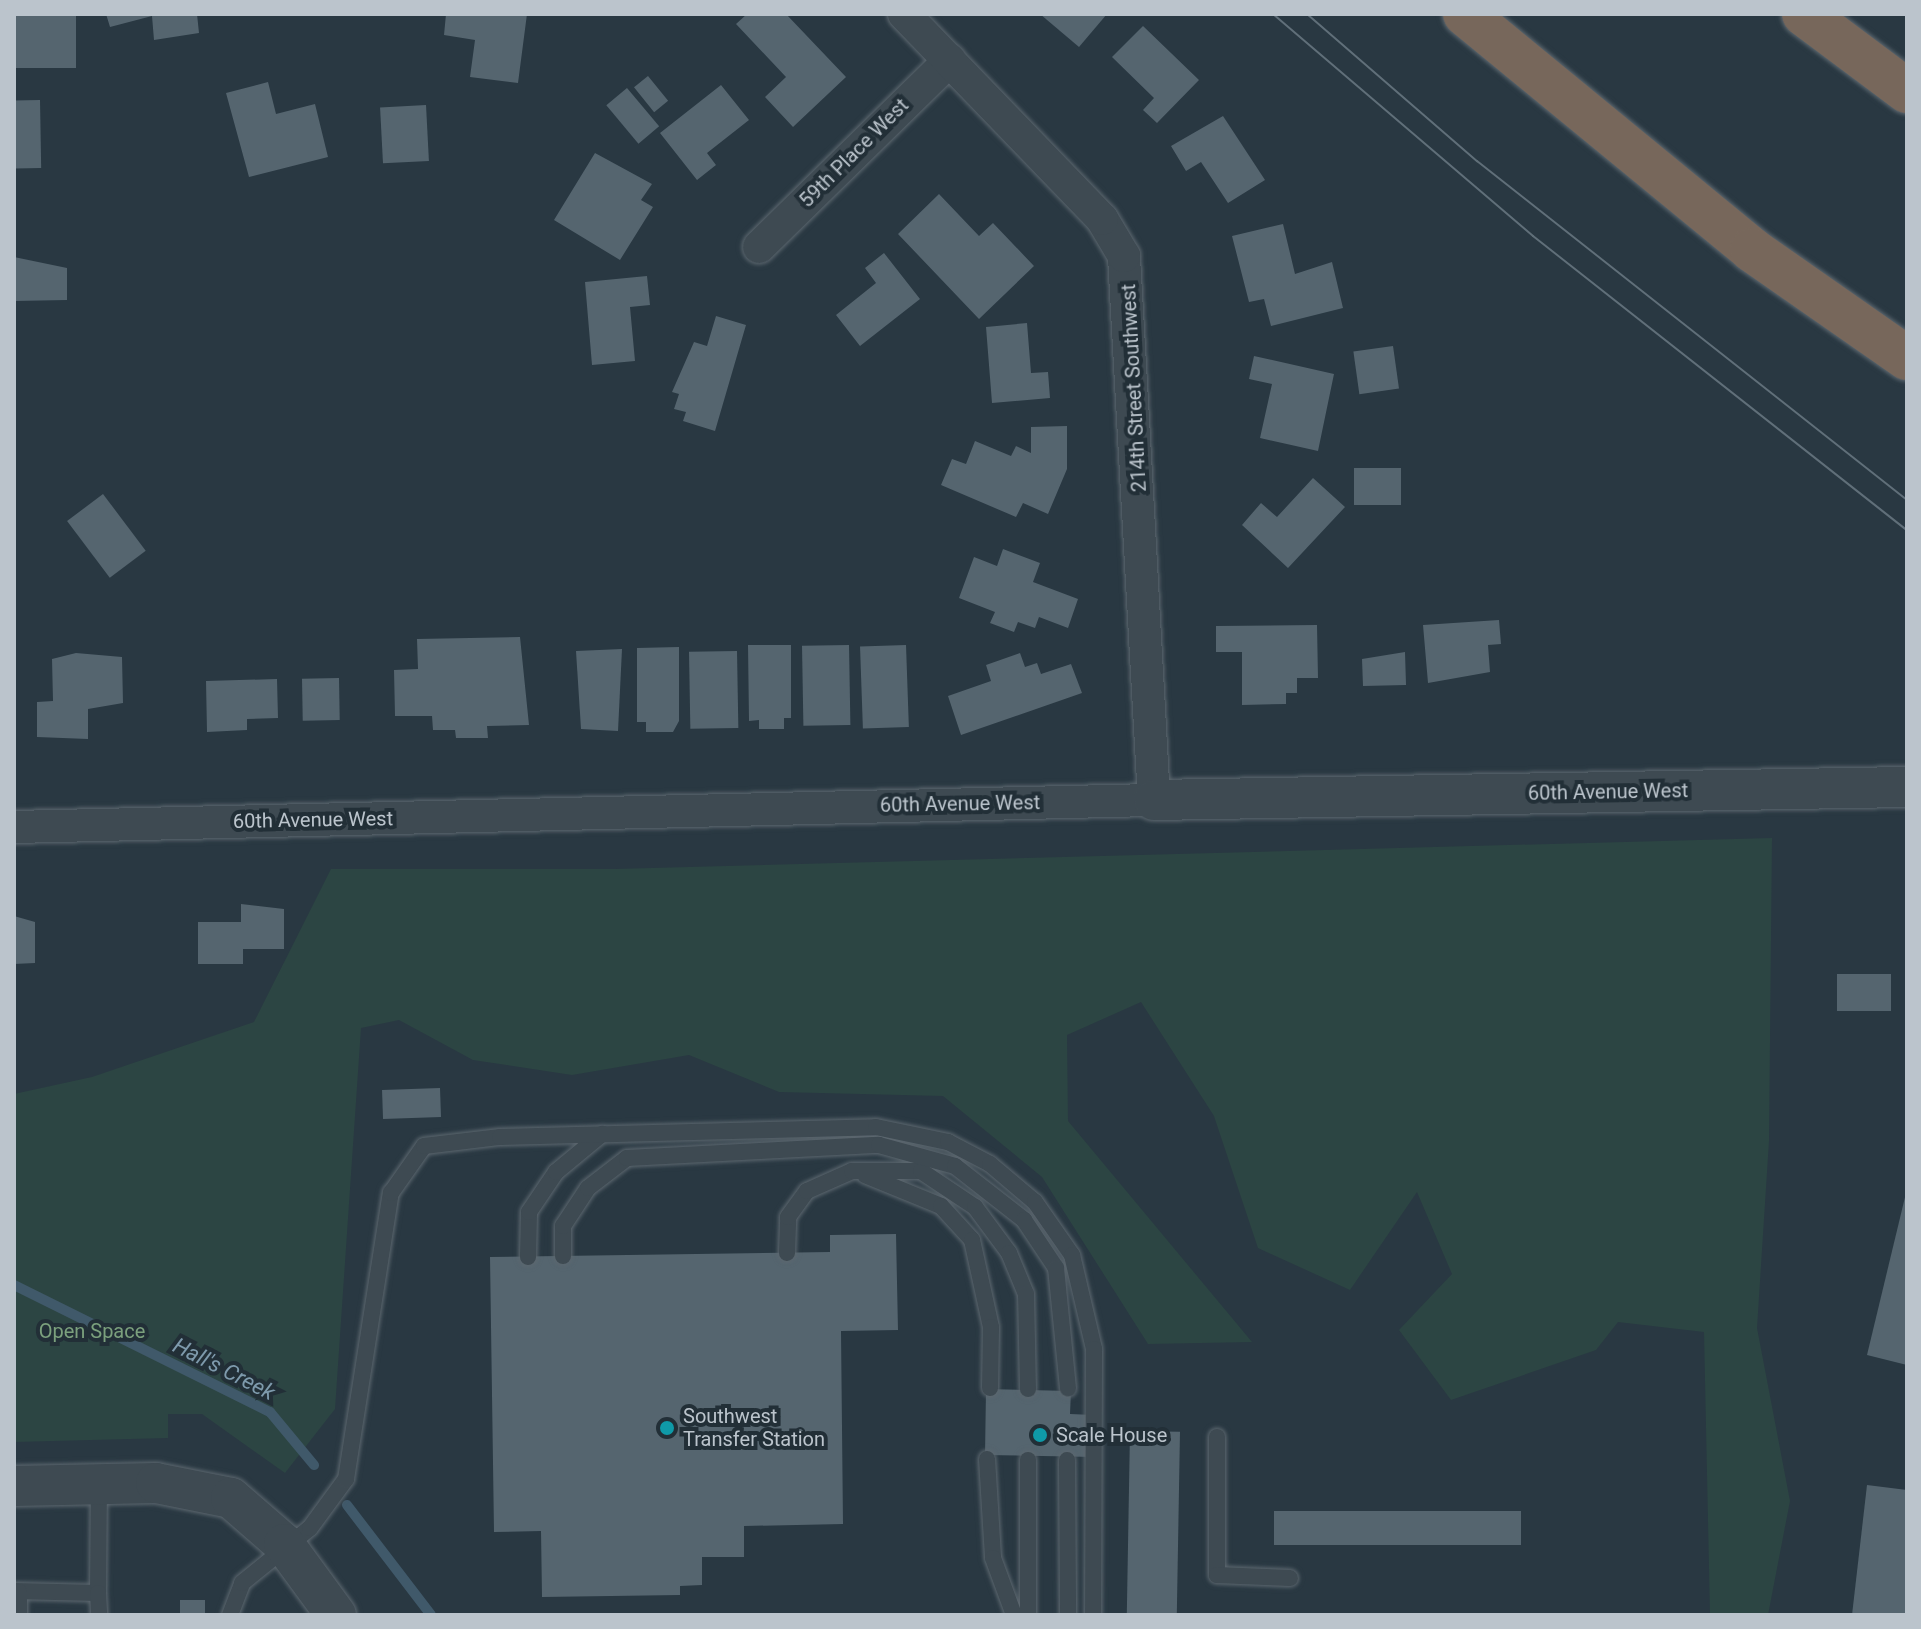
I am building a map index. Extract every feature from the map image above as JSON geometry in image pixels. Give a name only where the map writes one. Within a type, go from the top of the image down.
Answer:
[{"type":"highway","points":[[1465,14],[1740,241],[1907,358]]},
{"type":"highway","points":[[1804,14],[1907,91]]},
{"type":"street","name":"214th Street Southwest","points":[[904,14],[1102,219],[1129,274],[1154,800]]},
{"type":"street","name":"59th Place West","points":[[759,247],[950,60]]},
{"type":"street","name":"60th Avenue West","points":[[14,827],[1154,800],[1907,787]]},
{"type":"street","points":[[14,1486],[156,1483],[231,1498],[284,1544],[336,1615]]},
{"type":"lane","points":[[230,1615],[242,1583],[284,1544],[310,1528],[346,1479],[391,1193],[424,1146],[602,1134],[876,1127],[948,1142],[990,1164],[1035,1202],[1072,1255],[1088,1298],[1096,1412],[1093,1615]]},
{"type":"lane","points":[[528,1257],[529,1212],[556,1172],[602,1134]]},
{"type":"lane","points":[[563,1256],[571,1213],[588,1188],[627,1158],[879,1145],[955,1166],[1024,1220],[1056,1268],[1068,1388]]},
{"type":"lane","points":[[787,1253],[788,1217],[807,1191],[852,1171],[921,1171],[975,1207],[1009,1253],[1026,1294],[1028,1389]]},
{"type":"lane","points":[[852,1171],[941,1206],[972,1240],[991,1327],[990,1388]]},
{"type":"lane","points":[[1217,1437],[1217,1575],[1290,1578]]},
{"type":"lane","points":[[987,1459],[993,1558],[1014,1615]]},
{"type":"lane","points":[[1028,1460],[1028,1615]]},
{"type":"lane","points":[[1067,1460],[1068,1615]]},
{"type":"lane","points":[[99,1484],[99,1615]]},
{"type":"lane","points":[[19,1615],[17,1592],[98,1593]]},
{"type":"green space","name":"Open Space","points":[[1772,838],[1769,1141],[1757,1328],[1790,1501],[1768,1615],[1710,1615],[1704,1332],[1618,1322],[1596,1350],[1451,1400],[1399,1330],[1452,1274],[1417,1192],[1350,1290],[1258,1248],[1214,1116],[1141,1002],[1067,1035],[1068,1121],[1252,1342],[1148,1344],[1042,1177],[943,1096],[779,1092],[689,1055],[572,1075],[473,1060],[399,1020],[361,1028],[335,1409],[285,1473],[202,1414],[168,1414],[168,1438],[14,1442],[14,1094],[92,1077],[254,1022],[331,869],[615,869]]},
{"type":"building","points":[[14,14],[76,14],[76,68],[14,68]]},
{"type":"building","points":[[106,14],[197,14],[199,33],[154,40],[152,16],[110,27]]},
{"type":"building","points":[[446,14],[527,14],[518,83],[470,77],[475,40],[444,35]]},
{"type":"building","points":[[747,14],[786,14],[846,77],[793,127],[765,97],[786,77],[736,24]]},
{"type":"building","points":[[1040,14],[1107,14],[1079,47]]},
{"type":"building","points":[[1143,26],[1199,80],[1157,123],[1143,110],[1154,98],[1112,57]]},
{"type":"building","points":[[648,76],[668,101],[654,112],[634,87]]},
{"type":"building","points":[[268,82],[276,114],[315,104],[328,157],[249,177],[226,93]]},
{"type":"building","points":[[721,85],[749,120],[707,153],[716,165],[697,180],[660,133]]},
{"type":"building","points":[[627,88],[659,126],[638,144],[606,105]]},
{"type":"building","points":[[14,100],[40,100],[41,168],[15,168]]},
{"type":"building","points":[[426,105],[429,161],[383,163],[380,107]]},
{"type":"building","points":[[1223,116],[1265,180],[1228,203],[1201,162],[1186,171],[1171,146]]},
{"type":"building","points":[[595,153],[652,184],[641,200],[653,207],[620,260],[554,220]]},
{"type":"building","points":[[939,194],[979,236],[993,223],[1034,266],[979,319],[898,234]]},
{"type":"building","points":[[1283,224],[1295,274],[1332,262],[1343,308],[1271,326],[1264,299],[1249,302],[1232,236]]},
{"type":"building","points":[[884,253],[920,299],[860,346],[836,315],[876,283],[865,268]]},
{"type":"building","points":[[14,257],[67,268],[67,300],[14,301]]},
{"type":"building","points":[[647,276],[650,305],[630,307],[635,361],[592,365],[585,282]]},
{"type":"building","points":[[716,316],[746,325],[715,431],[683,421],[686,412],[674,409],[679,394],[672,392],[694,342],[707,346]]},
{"type":"building","points":[[1027,323],[1031,373],[1048,372],[1050,398],[992,403],[986,327]]},
{"type":"building","points":[[1393,346],[1399,389],[1359,394],[1353,352]]},
{"type":"building","points":[[1254,356],[1334,374],[1318,451],[1260,438],[1272,384],[1249,379]]},
{"type":"building","points":[[1067,426],[1067,469],[1048,514],[1023,503],[1016,517],[941,485],[952,459],[966,464],[975,441],[1011,456],[1016,446],[1031,453],[1031,427]]},
{"type":"building","points":[[1354,468],[1401,468],[1401,505],[1354,505]]},
{"type":"building","points":[[1313,478],[1345,507],[1288,568],[1242,525],[1261,503],[1277,517]]},
{"type":"building","points":[[103,494],[146,551],[110,578],[67,521]]},
{"type":"building","points":[[1003,549],[1040,563],[1033,582],[1078,599],[1068,628],[1039,617],[1035,628],[1018,622],[1014,632],[990,623],[995,612],[959,598],[974,557],[997,566]]},
{"type":"building","points":[[1499,620],[1501,644],[1488,645],[1490,672],[1428,683],[1423,625]]},
{"type":"building","points":[[1317,625],[1318,678],[1297,678],[1297,693],[1286,693],[1286,704],[1242,705],[1242,652],[1216,652],[1216,626]]},
{"type":"building","points":[[520,637],[529,725],[487,726],[488,738],[456,738],[455,730],[433,730],[432,716],[395,716],[394,670],[418,669],[417,639]]},
{"type":"building","points":[[748,645],[791,645],[791,718],[784,718],[784,729],[759,729],[759,720],[749,721]]},
{"type":"building","points":[[849,645],[850,725],[803,726],[802,646]]},
{"type":"building","points":[[906,645],[909,727],[863,729],[860,647]]},
{"type":"building","points":[[679,647],[679,721],[673,732],[646,732],[646,722],[637,722],[637,648]]},
{"type":"building","points":[[622,649],[618,731],[581,729],[576,651]]},
{"type":"building","points":[[737,651],[738,728],[690,729],[689,652]]},
{"type":"building","points":[[1405,652],[1406,685],[1363,686],[1362,659]]},
{"type":"building","points":[[76,653],[122,657],[123,703],[88,709],[88,739],[37,737],[37,702],[53,701],[52,659]]},
{"type":"building","points":[[1020,653],[1025,667],[1037,663],[1041,674],[1071,664],[1082,693],[961,735],[948,696],[991,681],[986,665]]},
{"type":"building","points":[[339,678],[340,720],[303,721],[302,679]]},
{"type":"building","points":[[277,679],[278,718],[247,719],[247,730],[207,732],[206,681]]},
{"type":"building","points":[[241,904],[284,909],[284,949],[243,949],[243,964],[198,964],[198,922],[241,922]]},
{"type":"building","points":[[14,916],[35,922],[35,963],[14,964]]},
{"type":"building","points":[[1837,974],[1891,974],[1891,1011],[1837,1011]]},
{"type":"building","points":[[440,1088],[441,1117],[383,1119],[382,1090]]},
{"type":"building","points":[[1907,1193],[1907,1365],[1867,1355]]},
{"type":"building","name":"Southwest Transfer Station","points":[[896,1234],[898,1330],[841,1331],[843,1524],[744,1526],[744,1557],[702,1557],[702,1585],[680,1586],[680,1595],[542,1597],[541,1531],[494,1532],[490,1257],[830,1252],[830,1235]]},
{"type":"building","name":"Scale House","points":[[986,1389],[1071,1391],[1070,1414],[1094,1415],[1094,1457],[985,1455]]},
{"type":"building","points":[[1130,1431],[1180,1432],[1177,1615],[1127,1615]]},
{"type":"building","points":[[1867,1485],[1907,1490],[1907,1615],[1852,1615]]},
{"type":"building","points":[[1274,1511],[1521,1511],[1521,1545],[1274,1545]]},
{"type":"building","points":[[180,1600],[205,1600],[205,1615],[180,1615]]},
{"type":"waterway","name":"Hall's Creek","points":[[14,1285],[270,1412],[314,1465]]},
{"type":"waterway","name":"Hall's Creek","points":[[347,1505],[431,1615]]},
{"type":"tram line","points":[[1273,14],[1533,236],[1907,530]]},
{"type":"tram line","points":[[1307,14],[1477,161],[1907,500]]},
{"type":"place","name":"Southwest Transfer Station","points":[[667,1428]]},
{"type":"place","name":"Scale House","points":[[1040,1435]]}]
